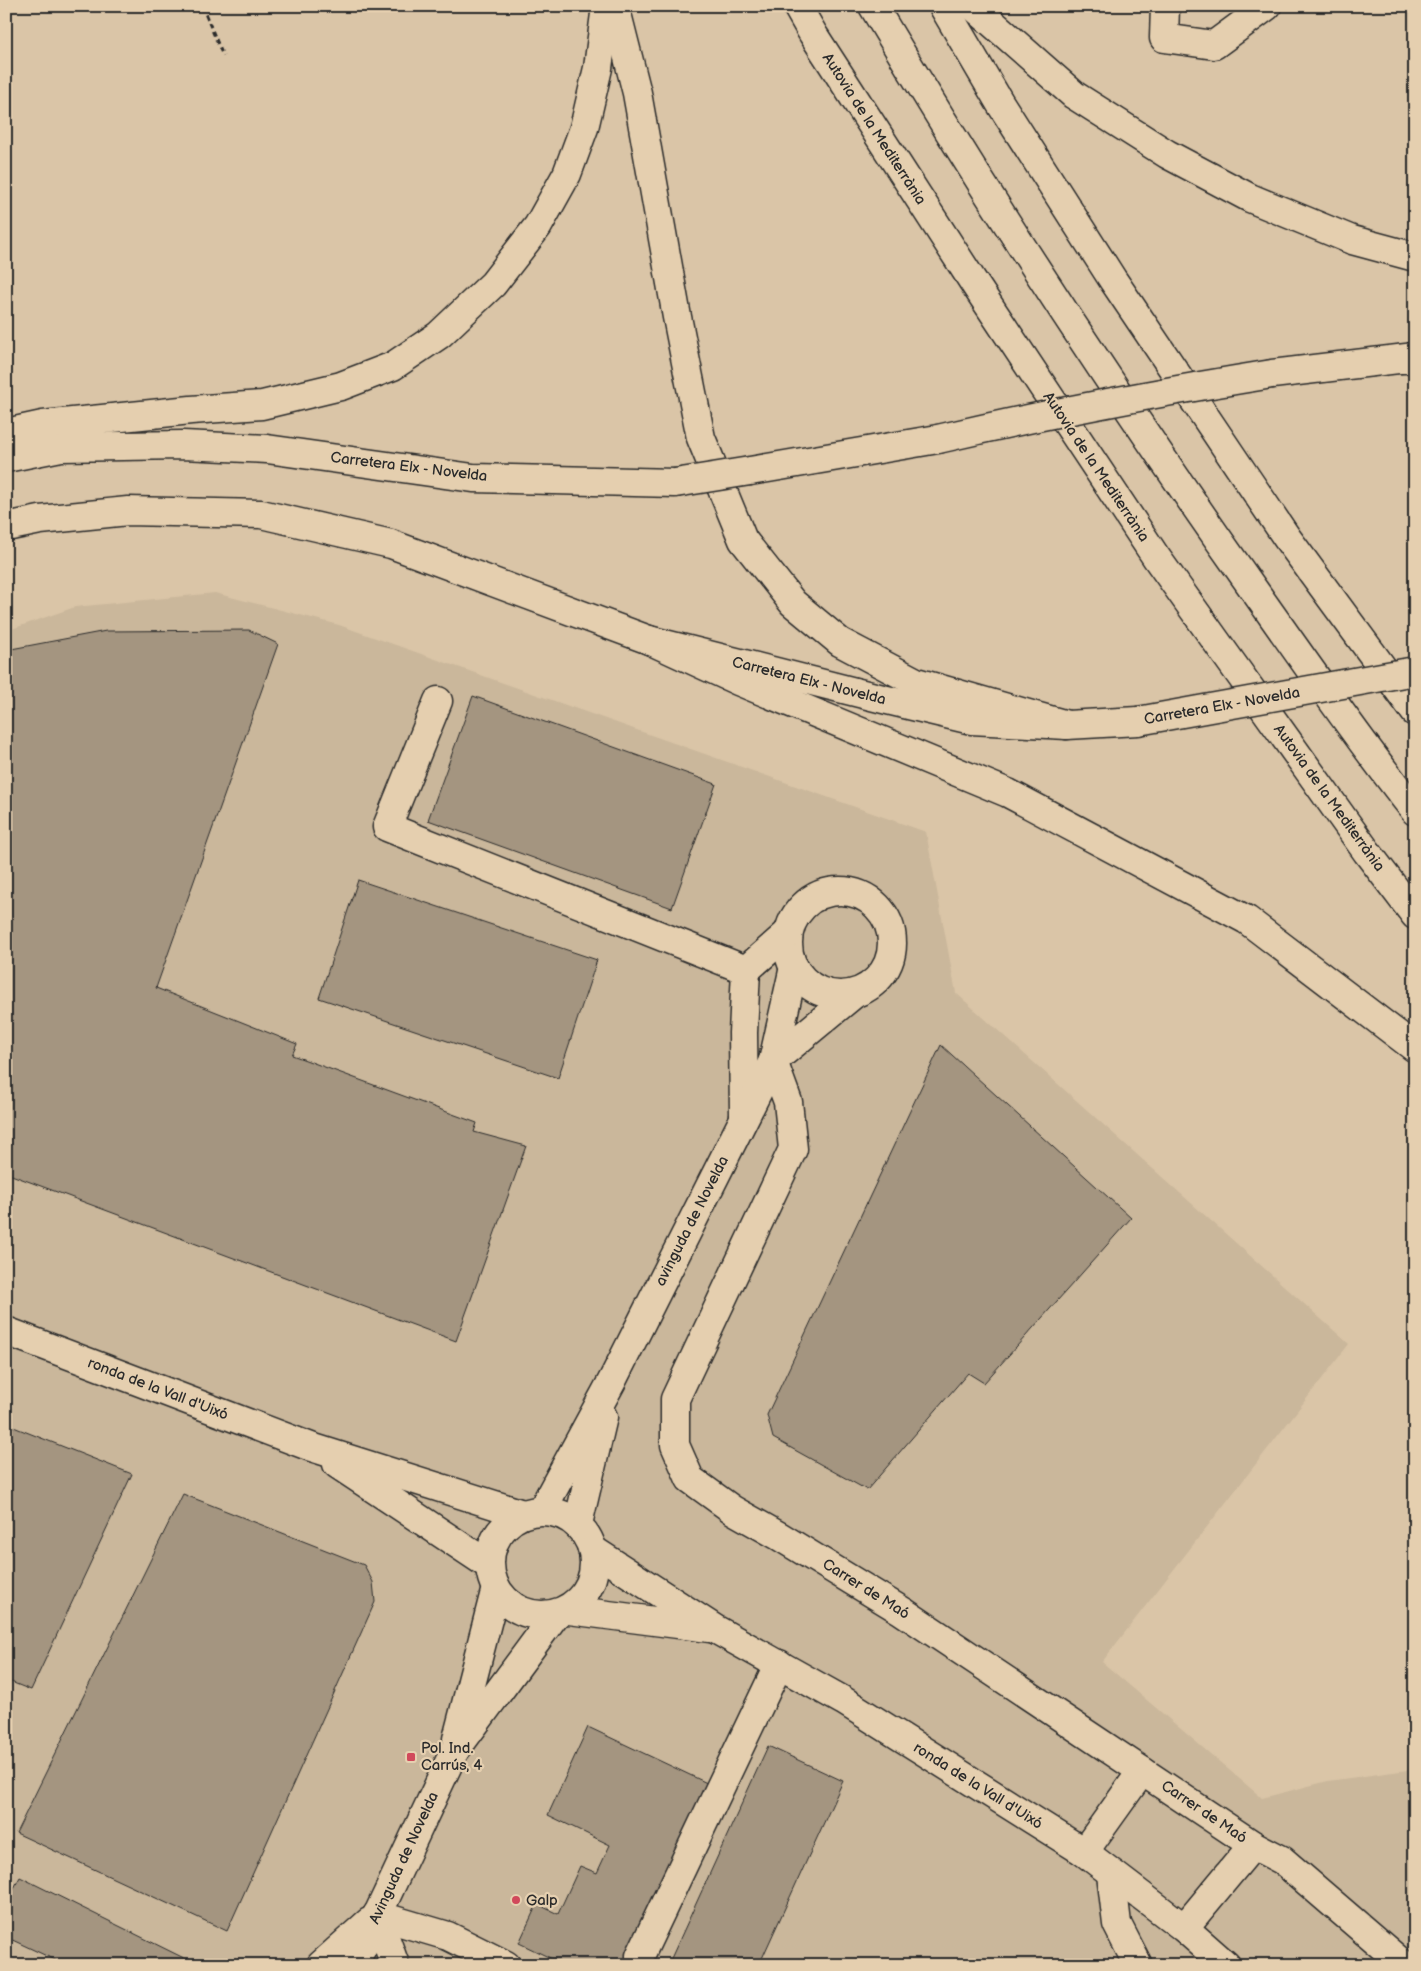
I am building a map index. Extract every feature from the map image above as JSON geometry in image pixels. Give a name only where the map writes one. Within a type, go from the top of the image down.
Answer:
[{"type":"main road","points":[[6,434],[43,425],[262,405],[341,386],[393,366],[439,335],[493,284],[538,226],[567,174],[584,128],[596,77],[606,6]]},
{"type":"main road","points":[[615,6],[636,93],[701,438],[743,540],[792,603],[840,642],[916,682],[1067,725]]},
{"type":"main road","name":"Autovia de la Mediterrània","points":[[796,6],[976,286],[1156,557],[1367,852],[1415,915]]},
{"type":"main road","points":[[873,6],[1043,280],[1195,507],[1377,763],[1415,811]]},
{"type":"main road","points":[[943,6],[1000,103],[1113,280],[1287,538],[1415,712]]},
{"type":"main road","points":[[973,6],[1074,95],[1166,154],[1250,198],[1352,240],[1415,258]]},
{"type":"main road","points":[[1165,6],[1164,38],[1214,46],[1267,6]]},
{"type":"main road","name":"Carretera Elx - Novelda","points":[[6,458],[61,448],[183,445],[267,449],[473,478],[675,483],[938,439],[1024,418],[1125,398],[1272,374],[1410,358]]},
{"type":"main road","name":"Carretera Elx - Novelda","points":[[6,527],[40,520],[128,511],[261,514],[391,544],[649,640],[972,720],[1067,725],[1138,721],[1415,672]]},
{"type":"main road","points":[[649,640],[738,682],[1008,793],[1196,892],[1247,920],[1415,1048]]},
{"type":"main road","points":[[438,701],[387,827],[746,970]]},
{"type":"main road","points":[[744,1119],[743,1033],[746,970],[788,933],[798,911],[805,903],[822,893],[840,890],[867,896],[876,904],[886,916],[891,929],[893,946],[889,964],[874,984],[854,994],[831,995],[817,990],[804,981],[794,967],[788,944],[788,933]]},
{"type":"main road","name":"avinguda de Novelda","points":[[532,1512],[612,1382],[773,1061],[794,967]]},
{"type":"main road","name":"avinguda de Novelda","points":[[773,1061],[854,994]]},
{"type":"main road","name":"Carrer de Maó","points":[[773,1061],[788,1102],[793,1149],[676,1399],[675,1445],[690,1480],[733,1510],[780,1536],[902,1611],[1253,1845],[1282,1860],[1404,1965]]},
{"type":"main road","name":"ronda de la Vall d'Uixó","points":[[6,1332],[311,1447],[532,1512]]},
{"type":"main road","name":"avinguda de Novelda","points":[[578,1524],[612,1382]]},
{"type":"main road","name":"ronda de la Vall d'Uixó","points":[[311,1447],[492,1576]]},
{"type":"main road","points":[[532,1512],[560,1513],[578,1524],[588,1536],[594,1550],[595,1567],[589,1584],[582,1597],[562,1612],[454,1752],[492,1576],[493,1543],[506,1524],[532,1512]]},
{"type":"main road","name":"ronda de la Vall d'Uixó","points":[[594,1550],[715,1629],[844,1701],[1084,1852],[1184,1928],[1226,1965]]},
{"type":"main road","points":[[492,1576],[505,1601],[519,1611],[533,1615],[562,1612]]},
{"type":"main road","name":"ronda de la Vall d'Uixó","points":[[562,1612],[715,1629]]},
{"type":"main road","points":[[640,1956],[779,1664]]},
{"type":"main road","name":"Avinguda de Novelda","points":[[354,1965],[454,1752]]},
{"type":"main road","points":[[1084,1852],[1142,1771]]},
{"type":"main road","points":[[1184,1928],[1253,1845]]},
{"type":"main road","points":[[1111,1874],[1117,1924],[1138,1965]]},
{"type":"main road","points":[[321,1965],[377,1915]]},
{"type":"main road","points":[[377,1915],[395,1965]]},
{"type":"main road","points":[[377,1915],[448,1936],[506,1965]]},
{"type":"path","points":[[202,6],[224,56]]},
{"type":"shaded area","points":[[215,593],[339,625],[926,832],[956,993],[1349,1344],[1102,1662],[1262,1798],[1328,1781],[1415,1769],[1415,1965],[6,1965],[6,631],[75,607]]},
{"type":"building","points":[[249,630],[278,644],[156,988],[297,1044],[292,1055],[477,1123],[474,1132],[526,1146],[456,1341],[6,1173],[6,650],[106,631]]},
{"type":"building","points":[[473,696],[716,784],[672,908],[428,820]]},
{"type":"building","points":[[358,880],[597,960],[558,1078],[319,998]]},
{"type":"building","points":[[941,1045],[1131,1218],[984,1383],[968,1373],[867,1490],[773,1438],[767,1415]]},
{"type":"building","points":[[6,1424],[132,1474],[31,1690],[6,1680]]},
{"type":"building","points":[[183,1494],[364,1565],[373,1582],[375,1602],[227,1931],[16,1833]]},
{"type":"building","points":[[588,1727],[709,1784],[624,1965],[565,1965],[519,1943],[537,1904],[558,1914],[580,1866],[597,1873],[610,1845],[548,1815]]},
{"type":"building","points":[[768,1746],[843,1781],[759,1965],[668,1965]]},
{"type":"building","points":[[20,1877],[198,1965],[66,1965],[6,1937],[6,1903]]},
{"type":"place","name":"Pol. Ind. Carrús, 4","points":[[411,1757]]},
{"type":"place","name":"Galp","points":[[516,1900]]}]
